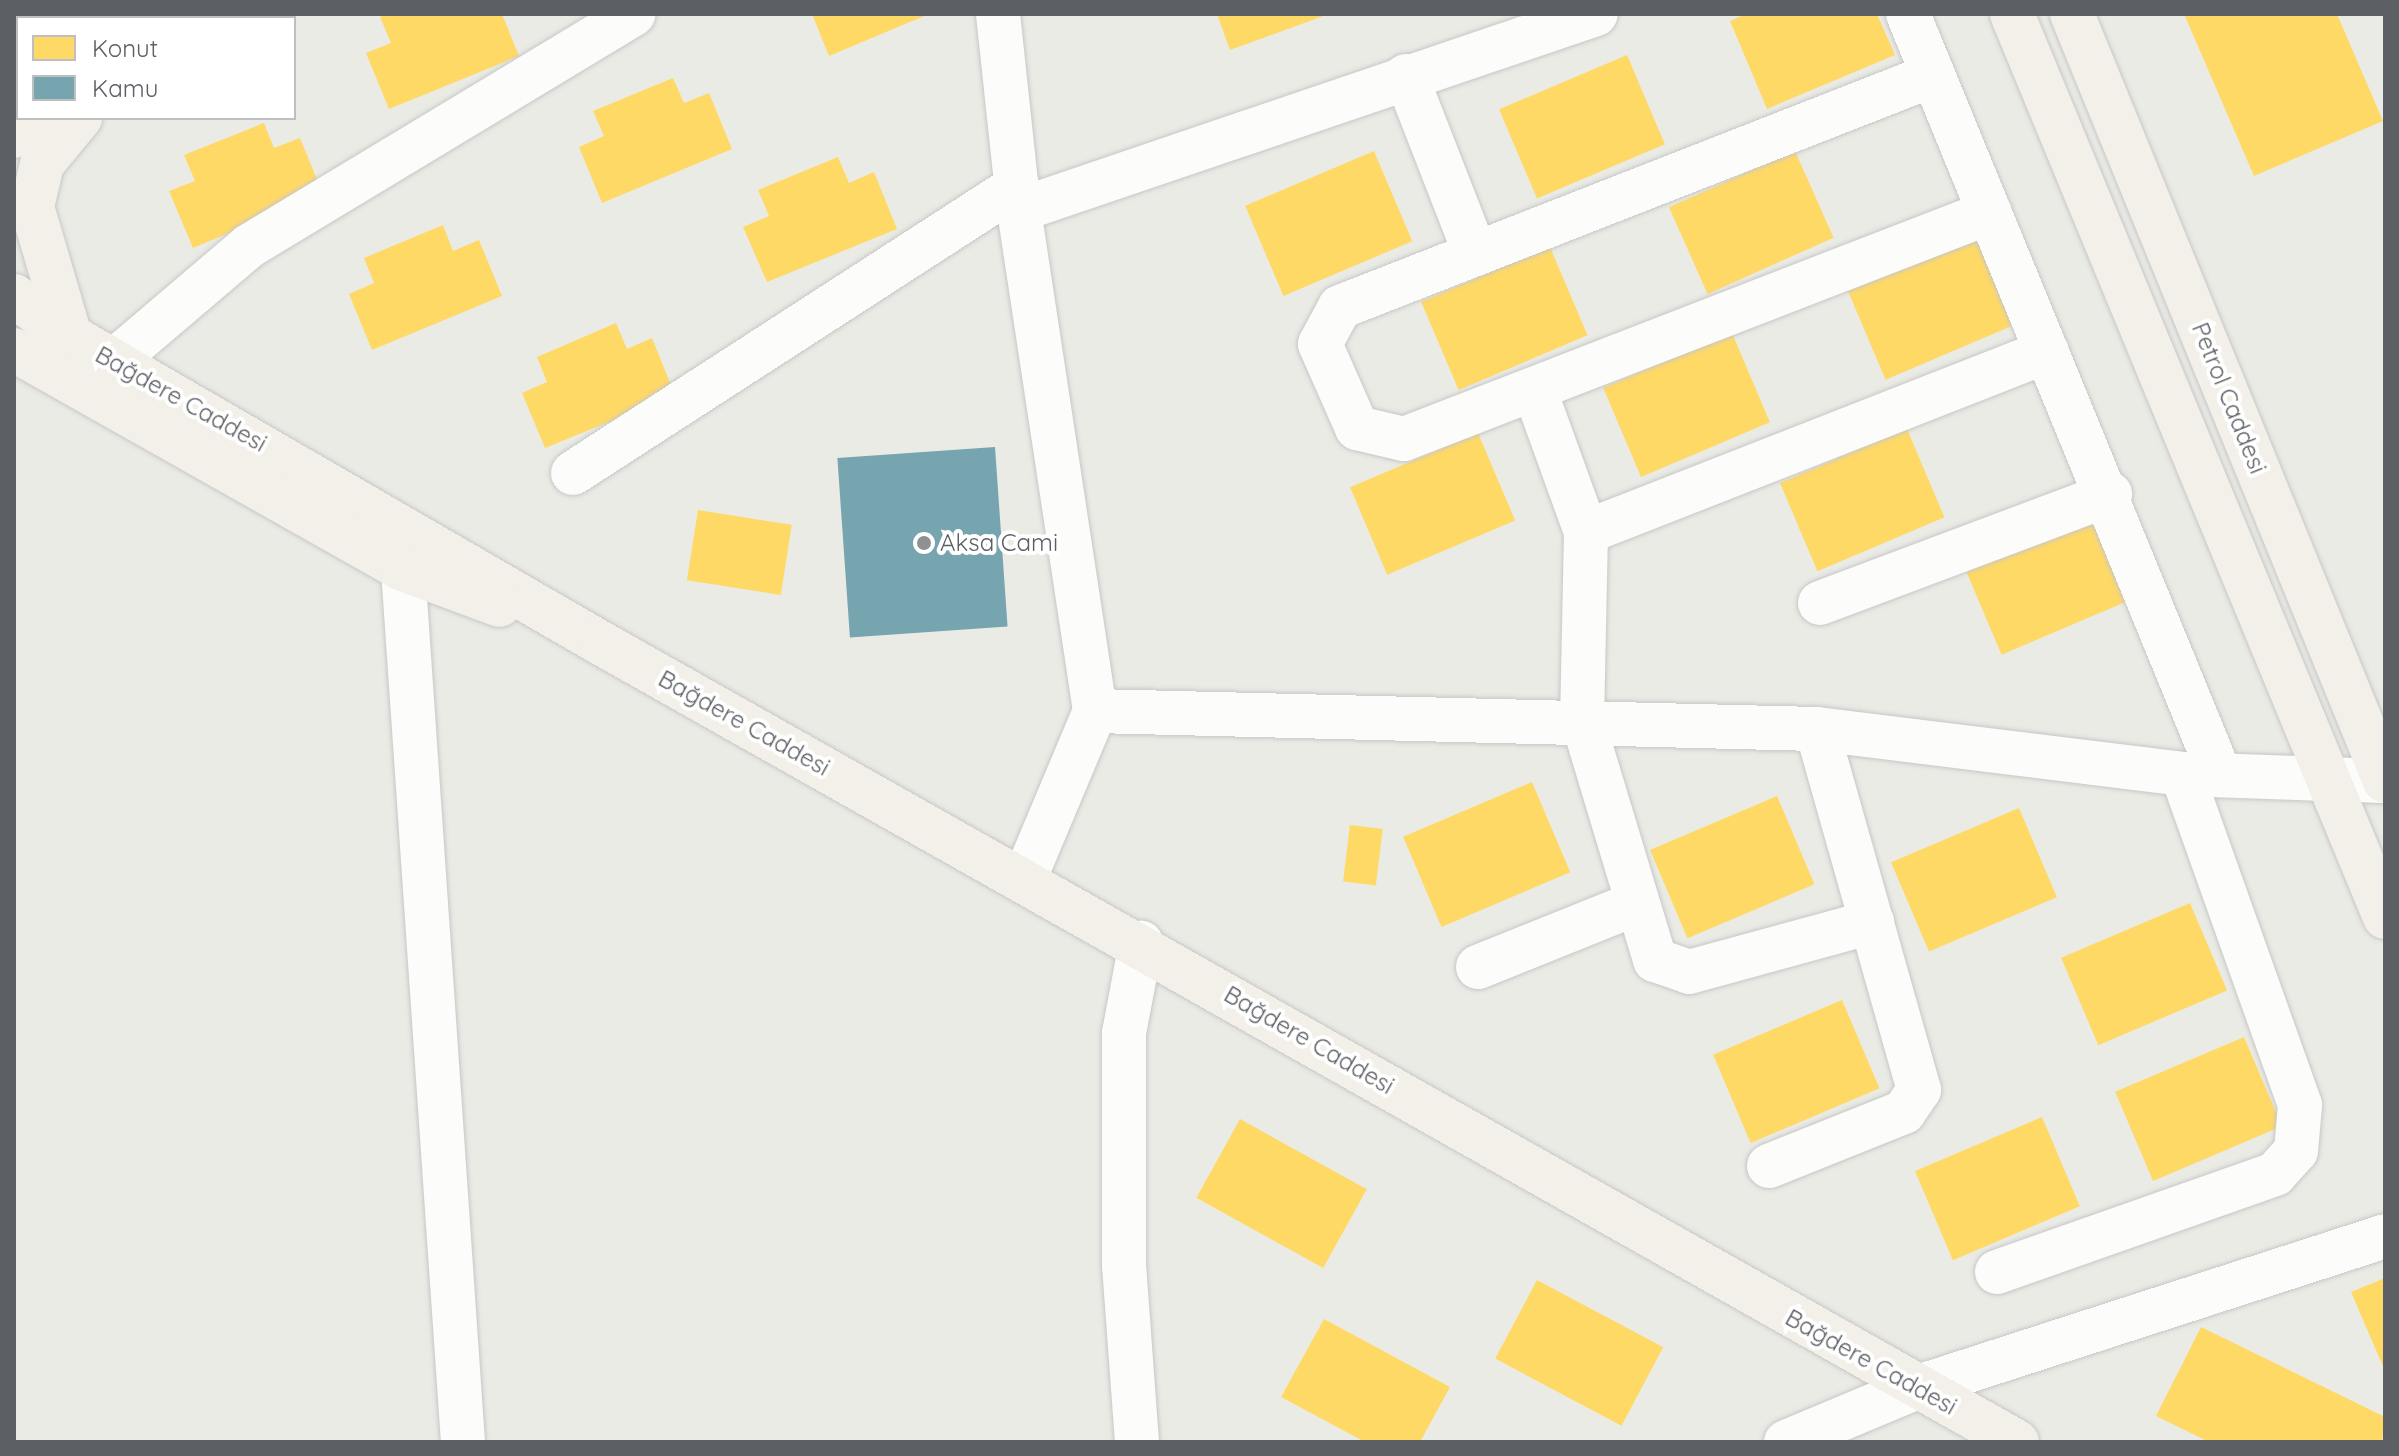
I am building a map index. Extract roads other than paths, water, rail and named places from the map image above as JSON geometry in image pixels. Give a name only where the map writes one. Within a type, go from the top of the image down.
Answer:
[{"type":"main road","points":[[2012,14],[2385,917]]},
{"type":"main road","name":"Petrol Caddesi","points":[[2072,14],[2385,781]]},
{"type":"main road","points":[[14,136],[40,120]]},
{"type":"main road","points":[[70,336],[32,207],[42,164],[78,120]]},
{"type":"main road","name":"Bağdere Caddesi","points":[[14,296],[70,336],[407,549]]},
{"type":"main road","name":"Bağdere Caddesi","points":[[14,350],[407,549],[599,642],[1141,943],[1915,1388],[2017,1442]]},
{"type":"street","points":[[114,361],[249,246],[633,14]]},
{"type":"street","points":[[998,14],[1018,198],[1095,711],[1024,880]]},
{"type":"street","points":[[573,473],[1018,198],[1596,14]]},
{"type":"street","points":[[1908,14],[2047,351],[2110,494],[2201,775],[2300,1105],[2296,1151],[2275,1174],[1997,1272]]},
{"type":"street","points":[[1933,75],[1340,307],[1321,336],[1326,358],[1357,428],[1384,439],[1404,439],[1535,391],[1990,212]]},
{"type":"street","points":[[1406,76],[1475,253]]},
{"type":"street","points":[[1586,532],[2047,351]]},
{"type":"street","points":[[1535,391],[1586,532],[1582,718],[1635,904],[1655,960],[1680,972],[1872,922]]},
{"type":"street","points":[[1820,603],[2110,494]]},
{"type":"street","points":[[407,549],[463,1442]]},
{"type":"street","points":[[1095,711],[1582,718],[1817,729],[2201,775],[2385,781]]},
{"type":"street","points":[[1769,1166],[1904,1112],[1916,1099],[1919,1082],[1817,729]]},
{"type":"street","points":[[1478,967],[1635,904]]},
{"type":"street","points":[[1137,1442],[1124,1266],[1124,1033],[1141,943]]},
{"type":"street","points":[[1786,1442],[1915,1388],[2385,1236]]},
{"type":"place","name":"Aksa Cami","points":[[924,543]]}]
